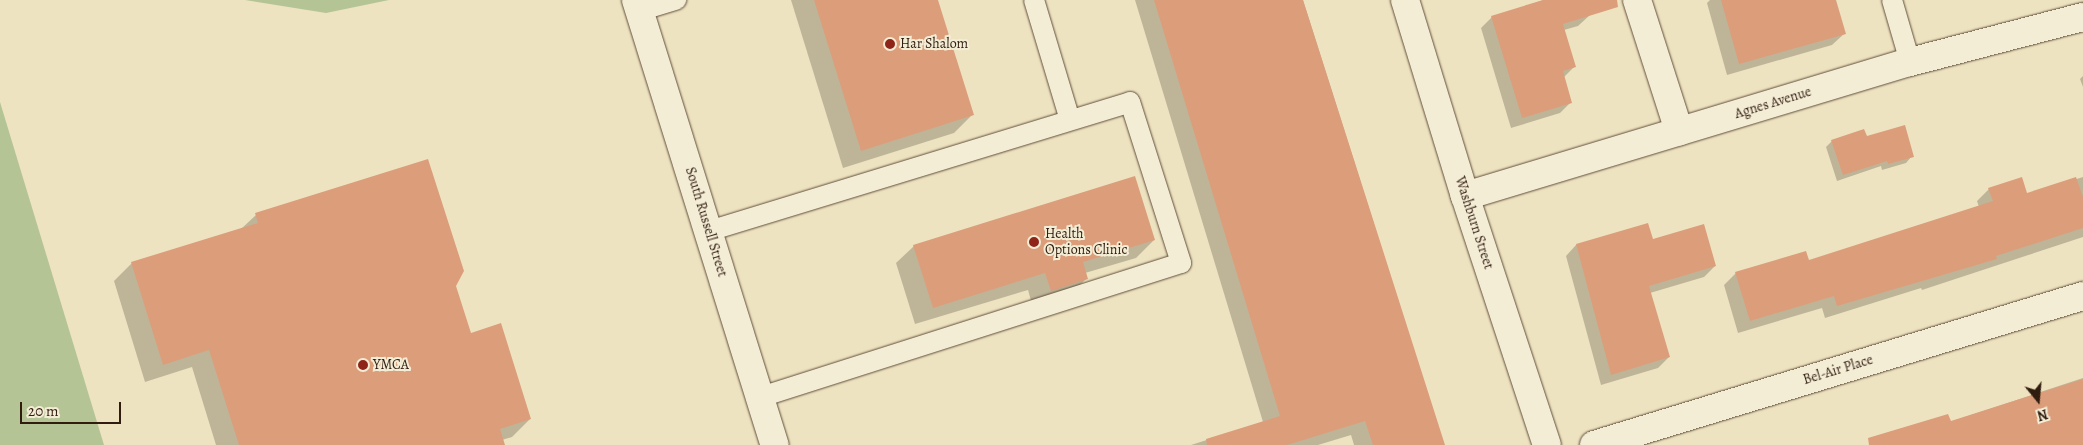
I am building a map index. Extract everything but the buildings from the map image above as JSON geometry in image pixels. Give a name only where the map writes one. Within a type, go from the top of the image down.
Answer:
[{"type":"street","name":"Washburn Street","points":[[1405,0],[1465,196],[1547,445]]},
{"type":"street","points":[[1637,0],[1679,131]]},
{"type":"street","name":"South Russell Street","points":[[637,5],[775,445]]},
{"type":"street","name":"Agnes Avenue","points":[[1465,196],[1910,62],[2083,17]]},
{"type":"street","name":"Bel-Air Place","points":[[1594,445],[2083,296]]},
{"type":"lane","points":[[637,5],[676,0]]},
{"type":"lane","points":[[1034,0],[1070,120]]},
{"type":"lane","points":[[1892,0],[1910,62]]},
{"type":"lane","points":[[709,231],[1130,102],[1181,263],[761,397]]},
{"type":"green space","points":[[245,0],[389,0],[326,13]]},
{"type":"green space","points":[[0,102],[104,445],[0,445]]},
{"type":"place","name":"Har Shalom","points":[[890,44]]},
{"type":"place","name":"Health Options Clinic","points":[[1034,242]]},
{"type":"place","name":"YMCA","points":[[363,365]]}]
